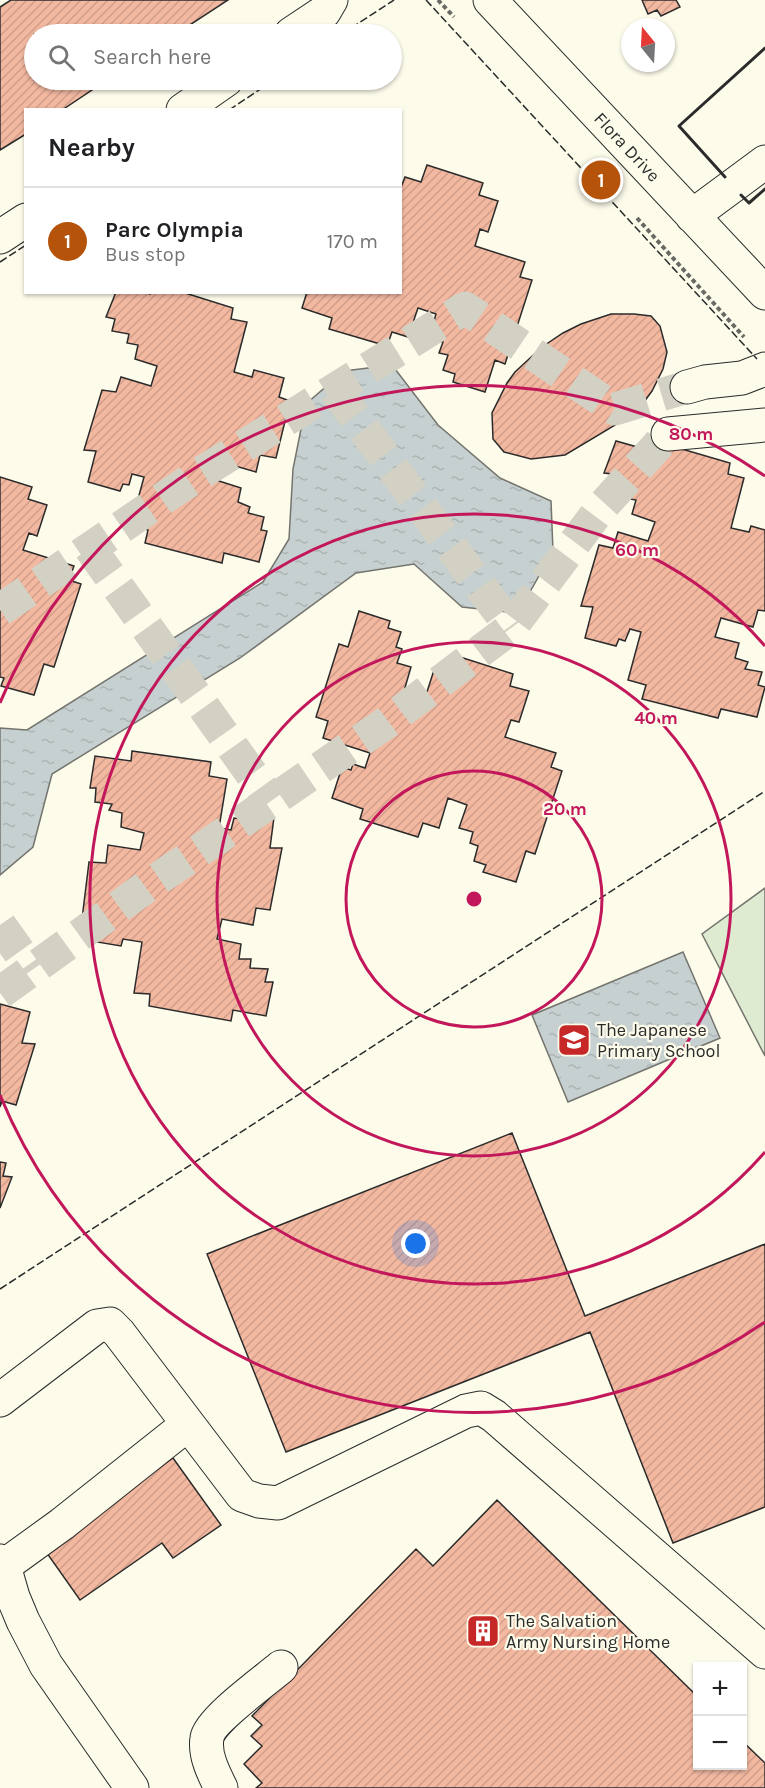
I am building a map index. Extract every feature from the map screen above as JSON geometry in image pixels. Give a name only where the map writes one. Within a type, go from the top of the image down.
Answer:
[{"type":"street","points":[[306,24],[324,12],[331,0]]},
{"type":"street","name":"Flora Drive","points":[[490,0],[765,293]]},
{"type":"street","points":[[186,108],[212,90]]},
{"type":"street","points":[[692,216],[765,162]]},
{"type":"street","points":[[0,237],[24,220]]},
{"type":"street","points":[[687,387],[753,374]]},
{"type":"street","points":[[753,374],[727,391],[731,411],[765,424]]},
{"type":"street","points":[[668,434],[765,424]]},
{"type":"street","points":[[0,1400],[97,1326],[110,1324],[242,1495],[259,1501],[278,1503],[466,1411],[481,1408],[494,1416],[765,1652]]},
{"type":"street","points":[[132,1788],[46,1665],[23,1621],[2,1564],[62,1524],[188,1424]]},
{"type":"street","points":[[221,1788],[210,1764],[207,1738],[213,1725],[281,1667]]},
{"type":"green space","points":[[765,888],[765,1056],[702,934]]},
{"type":"water","points":[[392,365],[438,425],[500,478],[551,501],[553,551],[518,613],[462,607],[414,564],[356,573],[240,658],[52,774],[33,847],[0,875],[0,728],[27,730],[263,582],[289,539],[293,469],[306,404],[344,371]]},
{"type":"water","points":[[683,952],[720,1038],[568,1102],[532,1015]]},
{"type":"building","points":[[11,0],[228,0],[191,24],[24,24],[24,90],[92,90],[65,108],[24,108],[24,135],[0,150],[0,7]]},
{"type":"building","points":[[642,0],[676,0],[680,7],[661,16],[657,10],[648,14]]},
{"type":"building","points":[[427,165],[483,183],[479,195],[498,201],[488,232],[480,229],[475,246],[525,262],[520,277],[532,280],[505,364],[495,360],[485,392],[453,382],[455,374],[443,370],[448,355],[439,353],[443,342],[429,338],[436,314],[418,308],[408,337],[392,332],[387,346],[329,329],[332,318],[302,308],[306,294],[402,294],[402,185],[405,177],[421,182]]},
{"type":"building","points":[[115,294],[188,294],[233,308],[231,319],[247,322],[234,372],[252,377],[254,370],[284,378],[279,397],[290,401],[276,458],[260,455],[256,472],[225,463],[219,481],[241,488],[238,502],[250,507],[248,513],[264,517],[261,530],[267,531],[259,562],[224,553],[222,563],[145,543],[148,530],[131,525],[144,477],[132,474],[129,485],[123,484],[120,491],[88,482],[96,451],[84,450],[102,390],[116,392],[121,377],[151,386],[157,366],[135,359],[138,345],[127,343],[129,334],[112,331],[115,319],[106,317]]},
{"type":"building","points":[[611,314],[651,316],[660,326],[667,352],[663,369],[641,406],[617,424],[565,455],[531,459],[504,452],[493,439],[492,413],[515,372],[542,347],[563,333]]},
{"type":"building","points":[[651,440],[730,463],[728,474],[744,478],[731,528],[749,532],[751,526],[765,530],[765,611],[758,610],[753,627],[721,618],[715,637],[739,643],[735,658],[748,662],[745,669],[762,672],[758,685],[765,687],[757,717],[721,709],[718,718],[642,699],[646,685],[628,680],[641,632],[630,629],[625,641],[619,639],[616,646],[585,638],[593,607],[581,606],[599,545],[613,548],[618,532],[648,541],[655,522],[632,514],[636,500],[624,498],[626,490],[609,487],[612,474],[604,473],[616,441],[648,450]]},
{"type":"building","points":[[0,477],[32,487],[28,499],[47,505],[37,536],[29,533],[23,550],[74,566],[69,580],[81,584],[54,667],[44,664],[34,695],[1,686],[4,678],[0,677]]},
{"type":"building","points":[[359,611],[390,621],[388,628],[401,632],[396,647],[402,649],[397,663],[411,667],[404,691],[425,698],[435,667],[452,673],[457,656],[513,674],[510,686],[529,691],[519,722],[511,720],[505,737],[556,753],[551,767],[562,771],[535,854],[526,851],[516,882],[483,872],[486,865],[474,861],[478,846],[470,843],[473,832],[459,828],[467,805],[448,798],[439,828],[423,823],[418,837],[360,819],[363,809],[332,798],[342,767],[351,770],[353,764],[365,768],[370,753],[323,738],[328,721],[316,717],[339,644],[348,647]]},
{"type":"building","points":[[132,751],[211,762],[209,776],[227,779],[219,828],[231,830],[234,818],[240,819],[242,811],[274,817],[270,848],[282,848],[270,910],[256,908],[253,925],[222,919],[217,939],[241,944],[239,959],[251,959],[250,968],[268,969],[265,982],[273,982],[266,1016],[233,1010],[231,1021],[149,1006],[150,994],[134,993],[142,942],[123,939],[121,946],[91,941],[94,922],[82,919],[89,862],[106,863],[108,845],[140,850],[144,833],[121,827],[122,813],[109,810],[112,804],[95,802],[96,788],[90,788],[95,756],[131,761]]},
{"type":"building","points":[[0,1004],[30,1012],[22,1043],[35,1044],[16,1105],[2,1101],[0,1107]]},
{"type":"building","points":[[512,1133],[585,1316],[765,1244],[765,1507],[673,1543],[590,1332],[286,1452],[207,1254]]},
{"type":"building","points":[[0,1162],[6,1163],[3,1176],[12,1177],[0,1208]]},
{"type":"building","points":[[173,1458],[221,1525],[173,1558],[162,1543],[80,1600],[44,1549]]},
{"type":"building","name":"The Salvation Army Nursing Home","points":[[497,1500],[693,1692],[693,1770],[747,1770],[747,1746],[765,1763],[765,1788],[256,1788],[262,1783],[244,1764],[262,1746],[251,1736],[262,1725],[252,1716],[416,1549],[433,1566]]},
{"type":"tunnel","points":[[0,610],[196,476],[465,308],[615,409],[687,387]]},
{"type":"tunnel","points":[[335,390],[511,628]]},
{"type":"tunnel","points":[[0,993],[146,887],[383,725],[511,628],[600,509],[668,434]]},
{"type":"tunnel","points":[[90,548],[271,801]]},
{"type":"tunnel","points":[[0,925],[32,970]]},
{"type":"fence","points":[[357,24],[394,0]]},
{"type":"fence","points":[[426,0],[757,359]]},
{"type":"fence","points":[[232,108],[259,90]]},
{"type":"fence","points":[[0,262],[24,246]]},
{"type":"fence","points":[[0,1289],[765,791]]},
{"type":"wall","points":[[725,177],[679,126],[765,48]]},
{"type":"wall","points":[[741,195],[749,203],[765,189]]},
{"type":"place","name":"Parc Olympia","points":[[601,180]]},
{"type":"place","name":"The Japanese Primary School","points":[[574,1040]]},
{"type":"place","name":"The Salvation Army Nursing Home","points":[[483,1631]]}]
